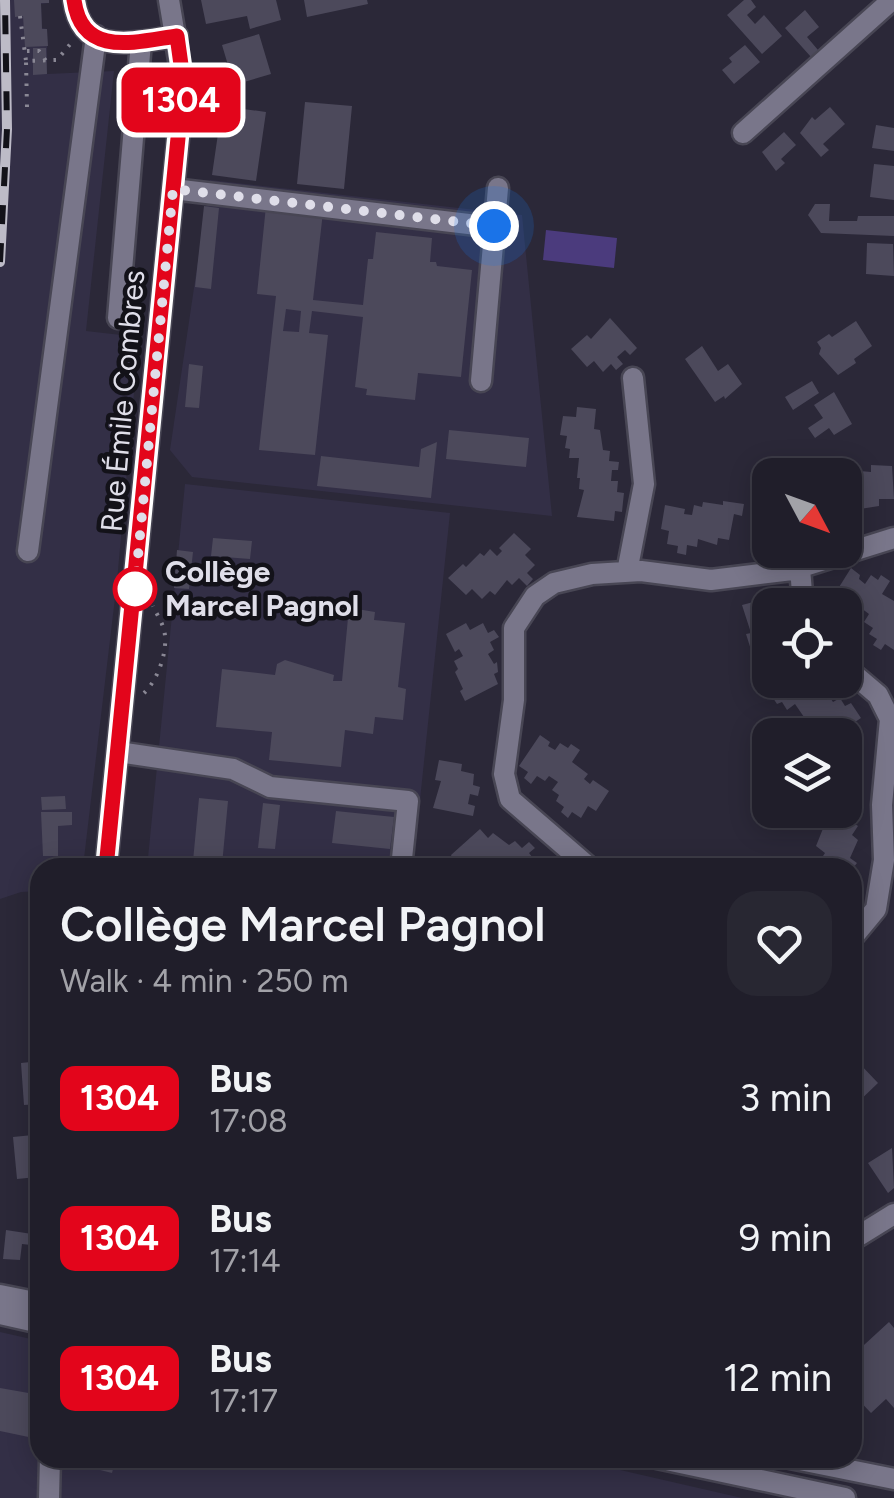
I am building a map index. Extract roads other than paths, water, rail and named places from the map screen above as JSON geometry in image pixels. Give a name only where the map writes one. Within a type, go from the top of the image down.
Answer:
[{"type":"street","points":[[74,0],[78,18],[107,42],[177,36]]},
{"type":"street","name":"Rue Émile Combres","points":[[107,858],[182,89],[169,0]]},
{"type":"street","points":[[743,133],[892,0]]},
{"type":"street","points":[[28,551],[96,36]]},
{"type":"street","points":[[118,318],[140,42]]},
{"type":"street","points":[[480,381],[498,188]]},
{"type":"street","points":[[173,189],[494,226]]},
{"type":"street","points":[[627,572],[644,484],[634,378]]},
{"type":"street","points":[[862,548],[894,538]]},
{"type":"street","points":[[578,858],[510,800],[504,774],[514,700],[514,628],[535,596],[554,582],[627,572],[711,580],[800,568],[802,588]]},
{"type":"street","points":[[862,682],[878,696],[890,719],[882,805],[889,862],[876,909],[862,926]]},
{"type":"street","points":[[118,752],[233,769],[270,788],[408,801],[402,858]]},
{"type":"street","points":[[862,1234],[894,1214]]},
{"type":"street","points":[[0,1295],[30,1301]]},
{"type":"street","points":[[0,1314],[30,1320]]},
{"type":"street","points":[[49,1498],[50,1468]]},
{"type":"street","points":[[704,1468],[845,1498]]},
{"type":"street","points":[[842,1468],[894,1478]]},
{"type":"railway","points":[[0,262],[7,129],[5,0]]},
{"type":"place","name":"Collège Marcel Pagnol","points":[[135,589]]}]
